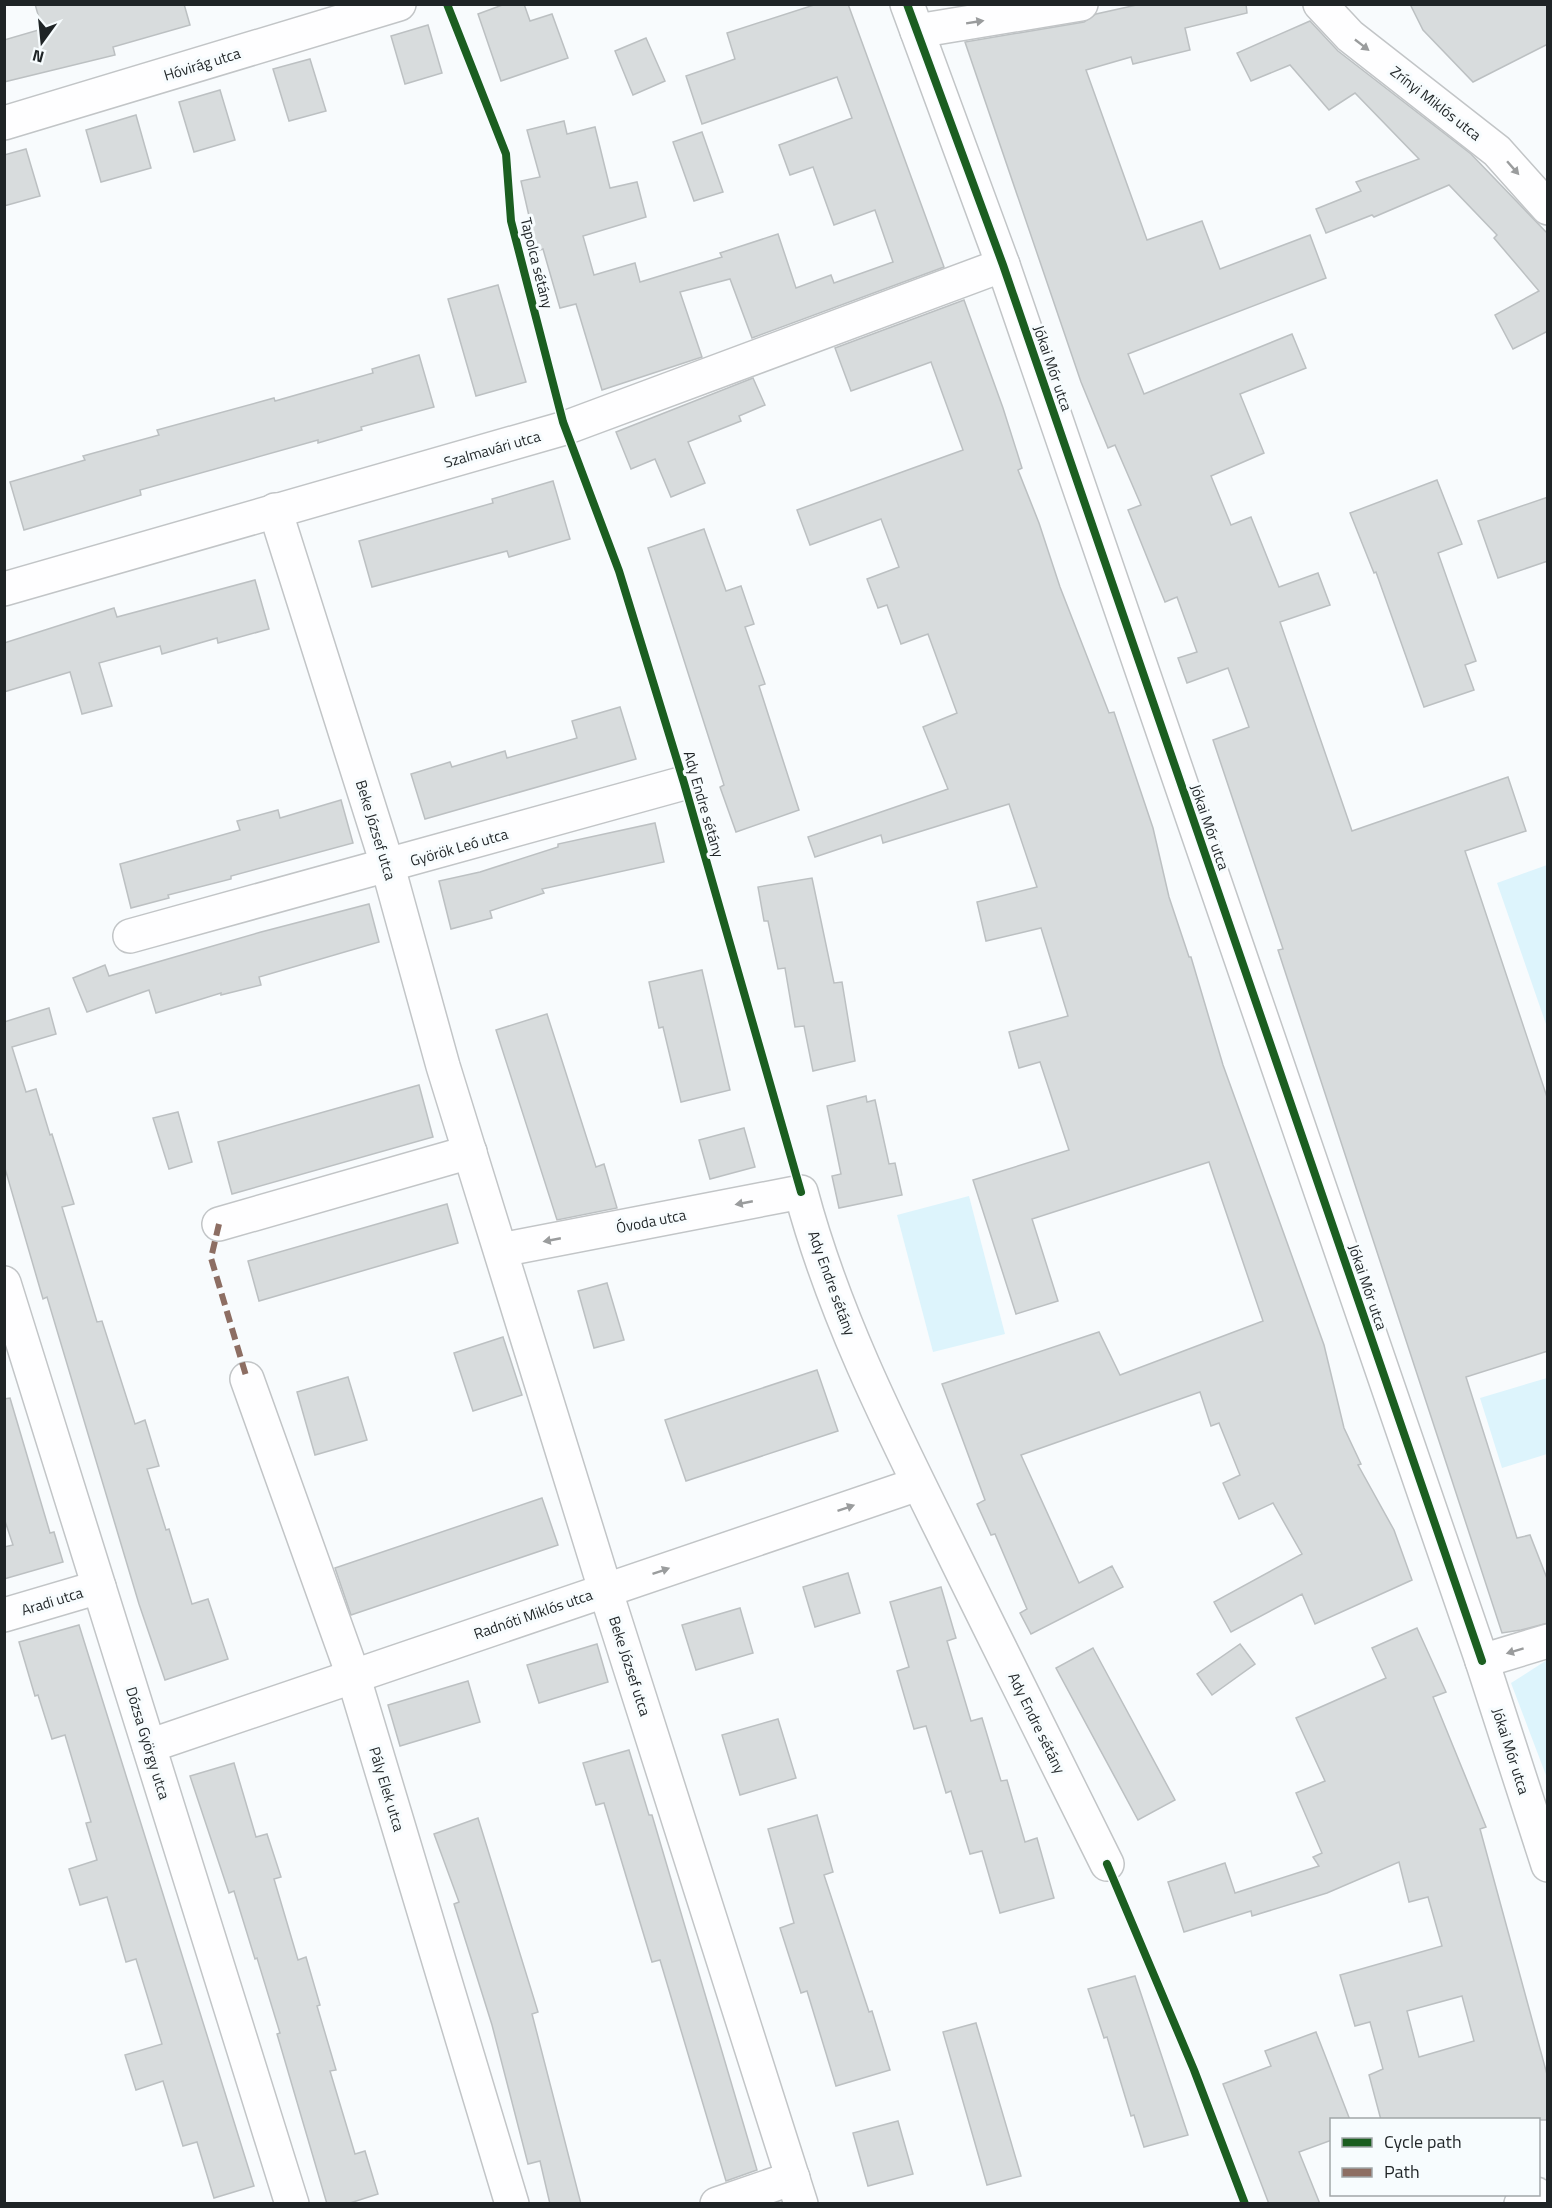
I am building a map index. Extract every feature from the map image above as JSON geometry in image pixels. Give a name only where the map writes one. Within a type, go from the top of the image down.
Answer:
[{"type":"street","name":"Hóvirág utca","points":[[4,123],[399,4]]},
{"type":"street","points":[[912,18],[1081,4]]},
{"type":"street","name":"Zrínyi Miklós utca","points":[[1320,4],[1350,36],[1497,151],[1548,208]]},
{"type":"street","name":"Jókai Mór utca","points":[[912,18],[1004,265],[1482,1661],[1548,1865]]},
{"type":"street","name":"Szalmavári utca","points":[[4,589],[565,428],[1004,265]]},
{"type":"street","name":"Beke József utca","points":[[275,510],[388,867],[470,1152],[605,1589],[797,2191],[717,2204]]},
{"type":"street","name":"Györök Leó utca","points":[[130,936],[388,867],[684,783]]},
{"type":"street","points":[[219,1224],[470,1152]]},
{"type":"street","name":"Óvoda utca","points":[[501,1250],[801,1192]]},
{"type":"street","name":"Ady Endre sétány","points":[[801,1192],[818,1253],[843,1319],[918,1484],[1107,1864]]},
{"type":"street","name":"Dózsa György utca","points":[[4,1283],[292,2204]]},
{"type":"street","name":"Pály Elek utca","points":[[247,1379],[353,1676],[512,2204]]},
{"type":"street","name":"Radnóti Miklós utca","points":[[149,1746],[918,1484]]},
{"type":"street","name":"Aradi utca","points":[[4,1615],[99,1587]]},
{"type":"street","points":[[1482,1661],[1548,1641]]},
{"type":"street","points":[[1521,2204],[1534,2196]]},
{"type":"shaded area","points":[[1548,865],[1547,1027],[1497,883]]},
{"type":"shaded area","points":[[969,1196],[1005,1334],[933,1352],[897,1215]]},
{"type":"shaded area","points":[[1547,1378],[1547,1454],[1502,1468],[1480,1398]]},
{"type":"shaded area","points":[[1547,1660],[1547,1778],[1511,1683]]},
{"type":"building","points":[[35,4],[184,4],[190,25],[113,47],[115,55],[4,82],[4,40],[42,29]]},
{"type":"building","points":[[505,4],[524,4],[530,21],[552,14],[568,58],[501,81],[478,14]]},
{"type":"building","points":[[817,4],[848,4],[944,267],[752,338],[730,279],[680,292],[702,357],[602,390],[576,304],[560,308],[543,249],[537,251],[521,181],[540,177],[527,130],[564,121],[567,134],[595,127],[610,188],[637,182],[646,217],[583,236],[594,275],[635,263],[640,282],[722,257],[720,253],[778,234],[796,288],[831,275],[834,283],[893,262],[875,210],[834,225],[813,167],[790,175],[779,145],[852,118],[837,77],[702,124],[686,76],[735,59],[727,33]]},
{"type":"building","points":[[1141,4],[1246,4],[1247,13],[1185,28],[1190,50],[1133,64],[1131,57],[1086,70],[1147,240],[1202,221],[1220,269],[1310,235],[1326,278],[1128,354],[1144,394],[1292,334],[1306,368],[1240,394],[1264,453],[1211,476],[1231,525],[1251,517],[1279,587],[1318,573],[1330,605],[1280,622],[1352,831],[1508,777],[1526,831],[1465,851],[1548,1100],[1548,1351],[1466,1377],[1517,1538],[1530,1535],[1548,1581],[1548,1623],[1521,1630],[1502,1633],[1278,950],[1283,949],[1213,740],[1249,727],[1228,668],[1187,683],[1178,658],[1197,652],[1177,597],[1165,602],[1128,510],[1141,505],[1115,445],[1108,448],[1081,382],[965,42],[1084,22],[1096,14]]},
{"type":"building","points":[[1410,4],[1548,4],[1548,44],[1473,82],[1423,30]]},
{"type":"building","points":[[1310,21],[1338,51],[1471,154],[1548,234],[1548,331],[1513,349],[1495,315],[1539,291],[1494,238],[1497,235],[1449,185],[1374,217],[1372,215],[1326,233],[1316,209],[1361,191],[1356,182],[1419,159],[1355,93],[1329,110],[1290,65],[1251,81],[1237,53]]},
{"type":"building","points":[[428,25],[442,73],[405,84],[391,36]]},
{"type":"building","points":[[646,38],[665,81],[633,95],[615,51]]},
{"type":"building","points":[[310,59],[326,111],[289,121],[273,69]]},
{"type":"building","points":[[220,90],[235,140],[194,152],[179,102]]},
{"type":"building","points":[[136,115],[151,168],[101,182],[86,130]]},
{"type":"building","points":[[702,132],[723,192],[694,201],[673,142]]},
{"type":"building","points":[[26,149],[40,196],[4,206],[4,155]]},
{"type":"building","points":[[498,285],[526,382],[476,396],[448,299]]},
{"type":"building","points":[[964,300],[1003,408],[1022,468],[1018,470],[1039,523],[1060,587],[1109,713],[1114,712],[1153,828],[1169,897],[1189,957],[1191,957],[1223,1065],[1324,1345],[1344,1428],[1361,1464],[1358,1465],[1394,1530],[1412,1580],[1315,1624],[1302,1594],[1231,1632],[1214,1602],[1302,1554],[1273,1503],[1239,1519],[1223,1483],[1240,1475],[1219,1423],[1211,1426],[1200,1392],[1021,1455],[1079,1583],[1112,1566],[1123,1587],[1031,1634],[1020,1613],[1027,1609],[995,1534],[991,1535],[977,1504],[985,1500],[942,1384],[1099,1332],[1120,1375],[1263,1321],[1209,1162],[1032,1219],[1058,1301],[1016,1314],[973,1180],[1069,1150],[1040,1062],[1019,1068],[1009,1032],[1068,1016],[1041,928],[986,941],[977,902],[1037,887],[1009,804],[883,843],[881,835],[815,857],[808,837],[948,789],[923,727],[957,713],[928,634],[901,644],[887,605],[878,608],[867,579],[899,567],[881,519],[810,545],[797,510],[963,450],[931,362],[851,391],[835,348]]},
{"type":"building","points":[[419,355],[434,407],[361,427],[362,430],[318,443],[318,440],[140,490],[141,495],[24,530],[10,482],[85,460],[83,456],[159,435],[157,430],[274,398],[275,401],[373,373],[372,369]]},
{"type":"building","points":[[753,378],[765,405],[739,416],[741,421],[688,442],[705,483],[671,497],[655,459],[631,469],[616,432]]},
{"type":"building","points":[[1437,480],[1462,544],[1438,553],[1476,661],[1465,665],[1474,690],[1424,707],[1376,572],[1374,573],[1350,513]]},
{"type":"building","points":[[553,481],[570,539],[509,557],[507,551],[372,587],[359,541],[493,503],[492,499]]},
{"type":"building","points":[[1548,497],[1548,561],[1498,578],[1478,521]]},
{"type":"building","points":[[704,529],[726,591],[741,586],[754,624],[745,627],[765,684],[759,686],[799,810],[736,832],[720,787],[724,785],[648,548]]},
{"type":"building","points":[[255,580],[269,629],[218,643],[217,638],[162,654],[160,646],[99,663],[112,706],[82,714],[70,672],[4,692],[4,643],[114,608],[117,617]]},
{"type":"building","points":[[620,707],[636,759],[425,819],[411,774],[450,762],[452,767],[505,751],[507,758],[577,738],[572,721]]},
{"type":"building","points":[[341,800],[353,843],[231,876],[231,879],[168,895],[169,898],[131,908],[120,864],[240,830],[237,821],[278,810],[280,818]]},
{"type":"building","points":[[655,823],[664,862],[542,889],[544,893],[490,911],[492,918],[451,929],[439,881],[480,872],[558,847],[558,844]]},
{"type":"building","points":[[812,878],[834,983],[842,982],[855,1061],[813,1071],[804,1026],[795,1027],[785,968],[778,969],[768,921],[764,921],[758,887]]},
{"type":"building","points":[[369,904],[379,942],[259,977],[261,985],[221,995],[221,993],[156,1013],[149,990],[87,1012],[73,978],[105,965],[109,976],[261,932]]},
{"type":"building","points":[[702,970],[730,1090],[681,1102],[663,1027],[659,1028],[649,982]]},
{"type":"building","points":[[49,1008],[56,1034],[12,1047],[26,1092],[36,1089],[74,1204],[62,1207],[97,1322],[102,1321],[135,1424],[145,1420],[159,1466],[147,1469],[166,1530],[169,1529],[192,1604],[208,1599],[228,1659],[165,1680],[139,1604],[47,1297],[43,1299],[4,1165],[4,1022]]},
{"type":"building","points":[[547,1014],[596,1167],[604,1164],[617,1208],[557,1220],[496,1030]]},
{"type":"building","points":[[419,1085],[433,1137],[232,1194],[218,1142]]},
{"type":"building","points":[[866,1096],[867,1102],[875,1100],[889,1164],[895,1163],[902,1195],[839,1208],[832,1176],[841,1174],[827,1106]]},
{"type":"building","points":[[178,1112],[192,1162],[169,1169],[153,1118]]},
{"type":"building","points":[[744,1128],[755,1167],[710,1179],[699,1140]]},
{"type":"building","points":[[447,1204],[458,1243],[259,1301],[248,1261]]},
{"type":"building","points":[[607,1283],[624,1340],[594,1348],[578,1291]]},
{"type":"building","points":[[503,1337],[522,1395],[473,1411],[454,1353]]},
{"type":"building","points":[[817,1370],[838,1431],[686,1481],[665,1420]]},
{"type":"building","points":[[348,1377],[367,1440],[315,1455],[297,1392]]},
{"type":"building","points":[[10,1398],[50,1533],[54,1532],[63,1562],[4,1579],[4,1547],[13,1545],[4,1518],[4,1399]]},
{"type":"building","points":[[542,1498],[558,1545],[351,1615],[335,1568]]},
{"type":"building","points":[[848,1573],[860,1613],[815,1627],[803,1587]]},
{"type":"building","points":[[941,1587],[956,1638],[947,1641],[971,1721],[982,1718],[1001,1781],[1007,1780],[1025,1842],[1037,1838],[1054,1898],[1000,1913],[982,1851],[970,1854],[951,1791],[946,1793],[926,1726],[914,1729],[897,1671],[909,1667],[890,1602]]},
{"type":"building","points":[[740,1608],[753,1653],[696,1670],[682,1625]]},
{"type":"building","points":[[79,1625],[254,2186],[214,2198],[197,2142],[183,2146],[163,2081],[136,2090],[125,2055],[162,2044],[136,1959],[126,1962],[107,1897],[80,1905],[69,1869],[97,1860],[86,1823],[91,1822],[65,1735],[52,1739],[38,1695],[35,1696],[19,1642]]},
{"type":"building","points":[[1417,1628],[1446,1692],[1433,1697],[1486,1827],[1480,1829],[1548,2078],[1548,2120],[1540,2120],[1540,2118],[1380,2118],[1369,2075],[1383,2069],[1370,2022],[1355,2026],[1340,1975],[1442,1946],[1428,1897],[1409,1902],[1399,1862],[1327,1893],[1252,1916],[1251,1911],[1184,1932],[1168,1882],[1225,1863],[1235,1893],[1319,1866],[1313,1857],[1322,1853],[1296,1793],[1325,1781],[1296,1718],[1386,1678],[1372,1648]],"holes":[[[1462,1996],[1474,2041],[1419,2057],[1407,2011]]]},
{"type":"building","points":[[597,1644],[608,1682],[539,1703],[527,1665]]},
{"type":"building","points":[[1240,1644],[1255,1664],[1212,1695],[1197,1674]]},
{"type":"building","points":[[1093,1648],[1175,1800],[1138,1820],[1056,1668]]},
{"type":"building","points":[[468,1681],[480,1722],[400,1746],[388,1705]]},
{"type":"building","points":[[778,1719],[796,1778],[740,1795],[722,1735]]},
{"type":"building","points":[[629,1750],[649,1815],[652,1815],[757,2170],[726,2181],[660,1960],[652,1962],[604,1803],[596,1805],[583,1763]]},
{"type":"building","points":[[234,1763],[256,1837],[267,1834],[281,1877],[274,1879],[298,1960],[306,1957],[320,2005],[317,2006],[336,2070],[330,2071],[355,2154],[365,2151],[378,2194],[347,2204],[327,2204],[257,1958],[255,1959],[234,1891],[229,1893],[190,1776]]},
{"type":"building","points":[[817,1815],[833,1872],[824,1875],[869,2012],[872,2011],[890,2070],[836,2086],[807,1991],[801,1993],[780,1928],[794,1923],[768,1829]]},
{"type":"building","points":[[478,1818],[538,2012],[532,2014],[581,2204],[550,2204],[540,2161],[528,2164],[492,2025],[454,1904],[459,1902],[434,1834]]},
{"type":"building","points":[[1135,1976],[1188,2135],[1144,2147],[1134,2115],[1131,2116],[1107,2037],[1104,2038],[1088,1989]]},
{"type":"building","points":[[976,2023],[1021,2176],[987,2185],[943,2032]]},
{"type":"building","points":[[1316,2032],[1349,2118],[1330,2118],[1330,2141],[1299,2152],[1320,2204],[1269,2204],[1223,2084],[1271,2066],[1265,2051]]},
{"type":"building","points":[[898,2121],[913,2174],[868,2186],[853,2133]]},
{"type":"marked path","points":[[219,1224],[211,1258],[247,1379]]},
{"type":"cycle path","name":"Tapolca sétány","points":[[447,4],[506,154],[511,221],[563,422],[619,571],[684,783],[801,1192]]},
{"type":"cycle path","points":[[907,4],[1003,265],[1482,1661]]},
{"type":"cycle path","points":[[1107,1864],[1194,2070],[1245,2204]]}]
